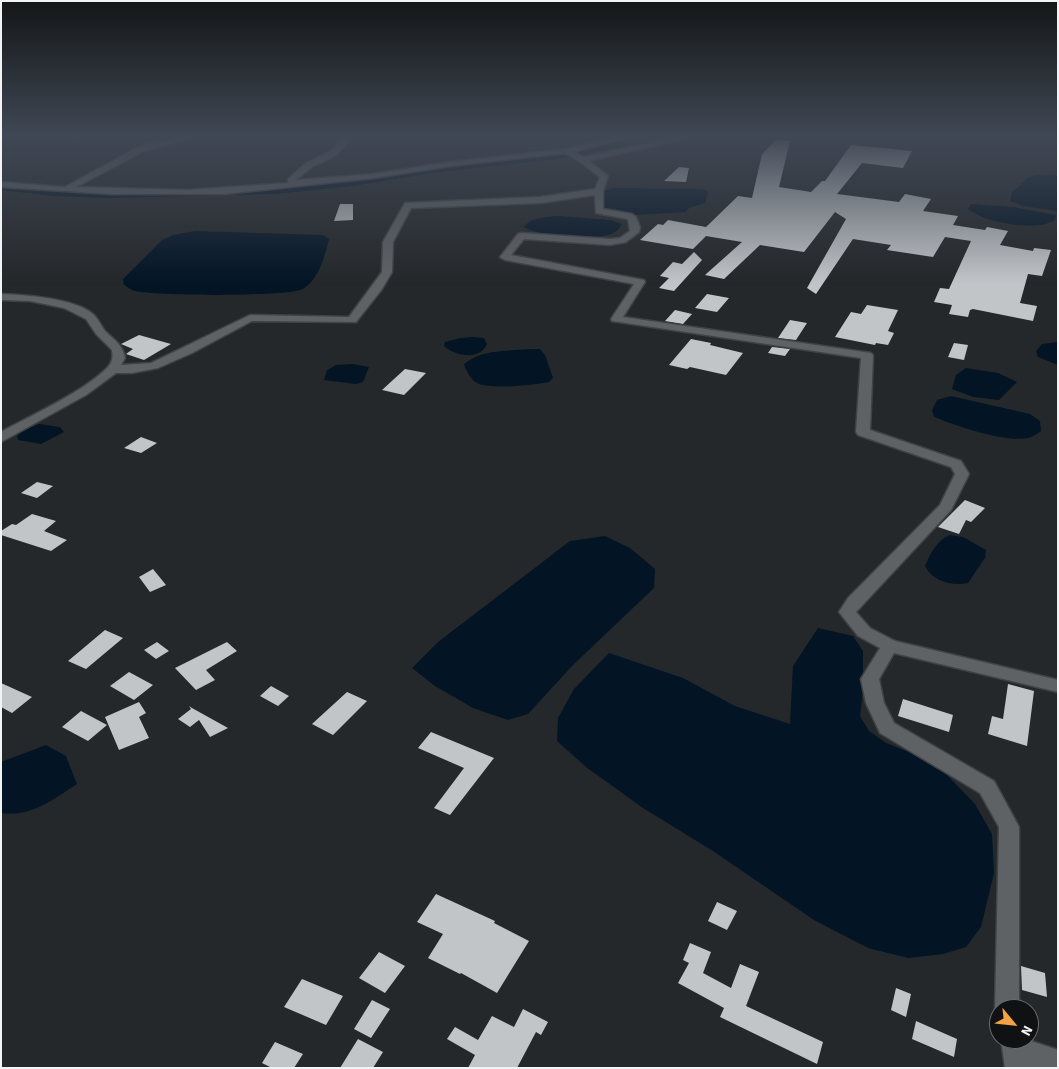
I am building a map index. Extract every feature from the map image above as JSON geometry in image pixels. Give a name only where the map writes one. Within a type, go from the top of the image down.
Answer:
[{"type":"street","points":[[11,185],[94,192],[208,191],[290,185]]},
{"type":"street","points":[[66,190],[75,185]]},
{"type":"street","points":[[601,185],[599,191],[599,211],[632,216],[635,226],[634,232],[623,240],[610,242],[521,236],[505,257],[640,282],[616,319],[868,355],[863,432],[930,457],[956,464],[962,474],[946,507],[854,602],[848,612],[864,632],[890,646],[1058,686]]},
{"type":"street","points":[[113,369],[154,366],[188,351],[250,318],[352,320],[378,287],[387,272],[388,242],[408,205],[435,206],[550,199],[582,196],[599,191]]},
{"type":"street","points":[[1,297],[30,298],[67,306],[90,317],[100,332],[118,349],[119,358],[113,369],[82,392],[1,438]]},
{"type":"street","points":[[890,646],[870,679],[875,703],[888,728],[988,786],[1009,827],[1007,999]]},
{"type":"street","points":[[1015,1052],[1058,1063]]},
{"type":"water","points":[[1021,185],[1058,185],[1058,211],[1023,206],[1010,201],[1012,191]]},
{"type":"water","points":[[613,188],[702,189],[708,192],[705,203],[689,208],[686,212],[637,215],[602,209],[605,190]]},
{"type":"water","points":[[971,204],[1013,207],[1056,215],[1055,220],[1044,224],[1032,226],[1012,224],[983,217],[968,209]]},
{"type":"water","points":[[559,216],[610,220],[622,224],[613,233],[592,237],[554,235],[524,227],[535,219]]},
{"type":"water","points":[[195,231],[323,235],[329,239],[323,260],[309,285],[292,292],[220,295],[167,294],[135,291],[124,285],[123,279],[162,240],[173,235]]},
{"type":"water","points":[[473,337],[484,338],[487,344],[479,353],[473,355],[454,352],[444,346],[445,342]]},
{"type":"water","points":[[1058,342],[1058,365],[1038,357],[1036,351],[1042,344]]},
{"type":"water","points":[[540,349],[545,355],[553,378],[549,382],[513,386],[483,385],[473,380],[464,364],[471,359],[488,353]]},
{"type":"water","points":[[353,364],[369,367],[363,382],[356,384],[324,380],[327,370],[336,365]]},
{"type":"water","points":[[966,368],[998,373],[1017,382],[999,400],[973,397],[952,389],[956,375]]},
{"type":"water","points":[[951,396],[1030,414],[1040,421],[1041,431],[1031,437],[1022,439],[1010,438],[982,433],[934,417],[932,410],[937,400]]},
{"type":"water","points":[[39,424],[60,427],[64,432],[41,444],[18,440],[17,436],[22,431]]},
{"type":"water","points":[[950,535],[963,537],[986,550],[985,558],[968,583],[944,582],[933,576],[925,566],[941,540]]},
{"type":"water","points":[[605,536],[630,548],[655,569],[654,588],[572,666],[528,714],[508,720],[473,708],[435,686],[412,668],[438,642],[570,541]]},
{"type":"water","points":[[818,628],[853,636],[863,651],[863,690],[860,716],[869,731],[886,743],[909,752],[946,774],[975,804],[992,834],[994,873],[981,927],[966,947],[943,954],[908,958],[868,948],[814,920],[713,851],[643,808],[586,767],[557,741],[558,718],[574,689],[609,653],[683,678],[735,706],[790,724],[793,666]]},
{"type":"water","points":[[46,745],[66,756],[77,784],[32,810],[12,814],[1,813],[1,762]]},
{"type":"building","points":[[755,185],[780,185],[779,187],[811,192],[818,185],[844,185],[837,194],[899,202],[905,194],[931,199],[923,211],[958,216],[953,225],[985,230],[987,227],[1008,231],[1000,245],[1033,251],[1034,248],[1051,250],[1042,276],[1028,274],[1020,303],[1037,306],[1033,321],[973,309],[970,310],[968,317],[949,314],[952,305],[934,302],[940,288],[949,289],[971,241],[945,237],[933,257],[887,250],[891,245],[853,239],[816,294],[807,288],[846,219],[835,212],[804,252],[760,245],[724,279],[705,275],[742,242],[706,236],[693,249],[640,240],[658,224],[663,225],[668,220],[706,227],[738,196],[752,198]]},
{"type":"building","points":[[340,204],[353,204],[353,220],[334,221]]},
{"type":"building","points":[[694,252],[702,260],[674,291],[659,288],[669,278],[660,276],[673,262],[682,264]]},
{"type":"building","points":[[707,294],[729,298],[717,312],[695,308]]},
{"type":"building","points":[[867,305],[898,310],[888,331],[894,333],[888,345],[876,343],[875,345],[835,337],[851,312],[861,314]]},
{"type":"building","points":[[675,310],[692,314],[683,324],[665,321]]},
{"type":"building","points":[[790,320],[807,323],[796,340],[778,338]]},
{"type":"building","points":[[139,335],[171,344],[144,360],[126,354],[133,349],[121,344]]},
{"type":"building","points":[[691,339],[743,353],[726,375],[690,367],[687,369],[669,365]]},
{"type":"building","points":[[954,343],[968,345],[964,360],[948,357]]},
{"type":"building","points":[[772,347],[790,349],[785,356],[768,353]]},
{"type":"building","points":[[405,369],[426,373],[404,395],[382,390]]},
{"type":"building","points":[[141,437],[157,443],[141,453],[124,448]]},
{"type":"building","points":[[37,482],[53,486],[37,498],[21,493]]},
{"type":"building","points":[[965,500],[985,508],[971,522],[966,520],[959,534],[938,527]]},
{"type":"building","points":[[32,514],[56,521],[44,531],[67,540],[51,551],[1,535],[1,531],[12,524],[16,525]]},
{"type":"building","points":[[153,569],[166,585],[150,592],[139,577]]},
{"type":"building","points":[[105,630],[123,638],[86,669],[68,661]]},
{"type":"building","points":[[157,642],[169,651],[156,659],[144,650]]},
{"type":"building","points":[[227,642],[237,651],[206,670],[215,680],[196,690],[175,668]]},
{"type":"building","points":[[129,672],[153,685],[134,700],[110,686]]},
{"type":"building","points":[[1,683],[32,697],[12,713],[1,707]]},
{"type":"building","points":[[1008,684],[1034,691],[1027,746],[988,734],[992,716],[1003,719]]},
{"type":"building","points":[[271,686],[289,696],[278,706],[260,696]]},
{"type":"building","points":[[347,692],[367,701],[333,735],[312,724]]},
{"type":"building","points":[[903,699],[953,715],[949,732],[898,716]]},
{"type":"building","points":[[139,702],[146,713],[139,717],[149,738],[119,750],[105,717]]},
{"type":"building","points":[[189,706],[228,728],[210,737],[199,720],[190,727],[178,719],[191,709]]},
{"type":"building","points":[[81,711],[107,725],[88,741],[62,727]]},
{"type":"building","points":[[431,732],[494,758],[450,815],[434,808],[464,768],[418,748]]},
{"type":"building","points":[[436,894],[495,921],[494,923],[529,941],[497,993],[461,973],[428,958],[443,934],[417,922]]},
{"type":"building","points":[[717,902],[737,911],[727,930],[708,921]]},
{"type":"building","points":[[690,943],[711,952],[703,973],[731,988],[740,964],[759,972],[746,1006],[823,1042],[817,1064],[720,1017],[724,1008],[678,983],[689,963],[683,960]]},
{"type":"building","points":[[379,952],[405,966],[385,993],[359,978]]},
{"type":"building","points":[[1021,966],[1045,973],[1047,997],[1022,990]]},
{"type":"building","points":[[302,979],[343,996],[326,1025],[284,1007]]},
{"type":"building","points":[[896,988],[911,994],[906,1017],[891,1010]]},
{"type":"building","points":[[372,1000],[390,1009],[371,1038],[354,1029]]},
{"type":"building","points":[[523,1009],[548,1022],[541,1035],[536,1032],[517,1068],[468,1068],[475,1055],[447,1039],[455,1027],[478,1040],[492,1016],[514,1027]]},
{"type":"building","points":[[916,1021],[957,1039],[954,1057],[912,1039]]},
{"type":"building","points":[[358,1039],[383,1052],[373,1068],[340,1068]]},
{"type":"building","points":[[275,1042],[303,1054],[294,1068],[272,1068],[262,1063]]},
{"type":"waterway","points":[[1,187],[53,193],[109,195],[276,191],[335,185]]}]
